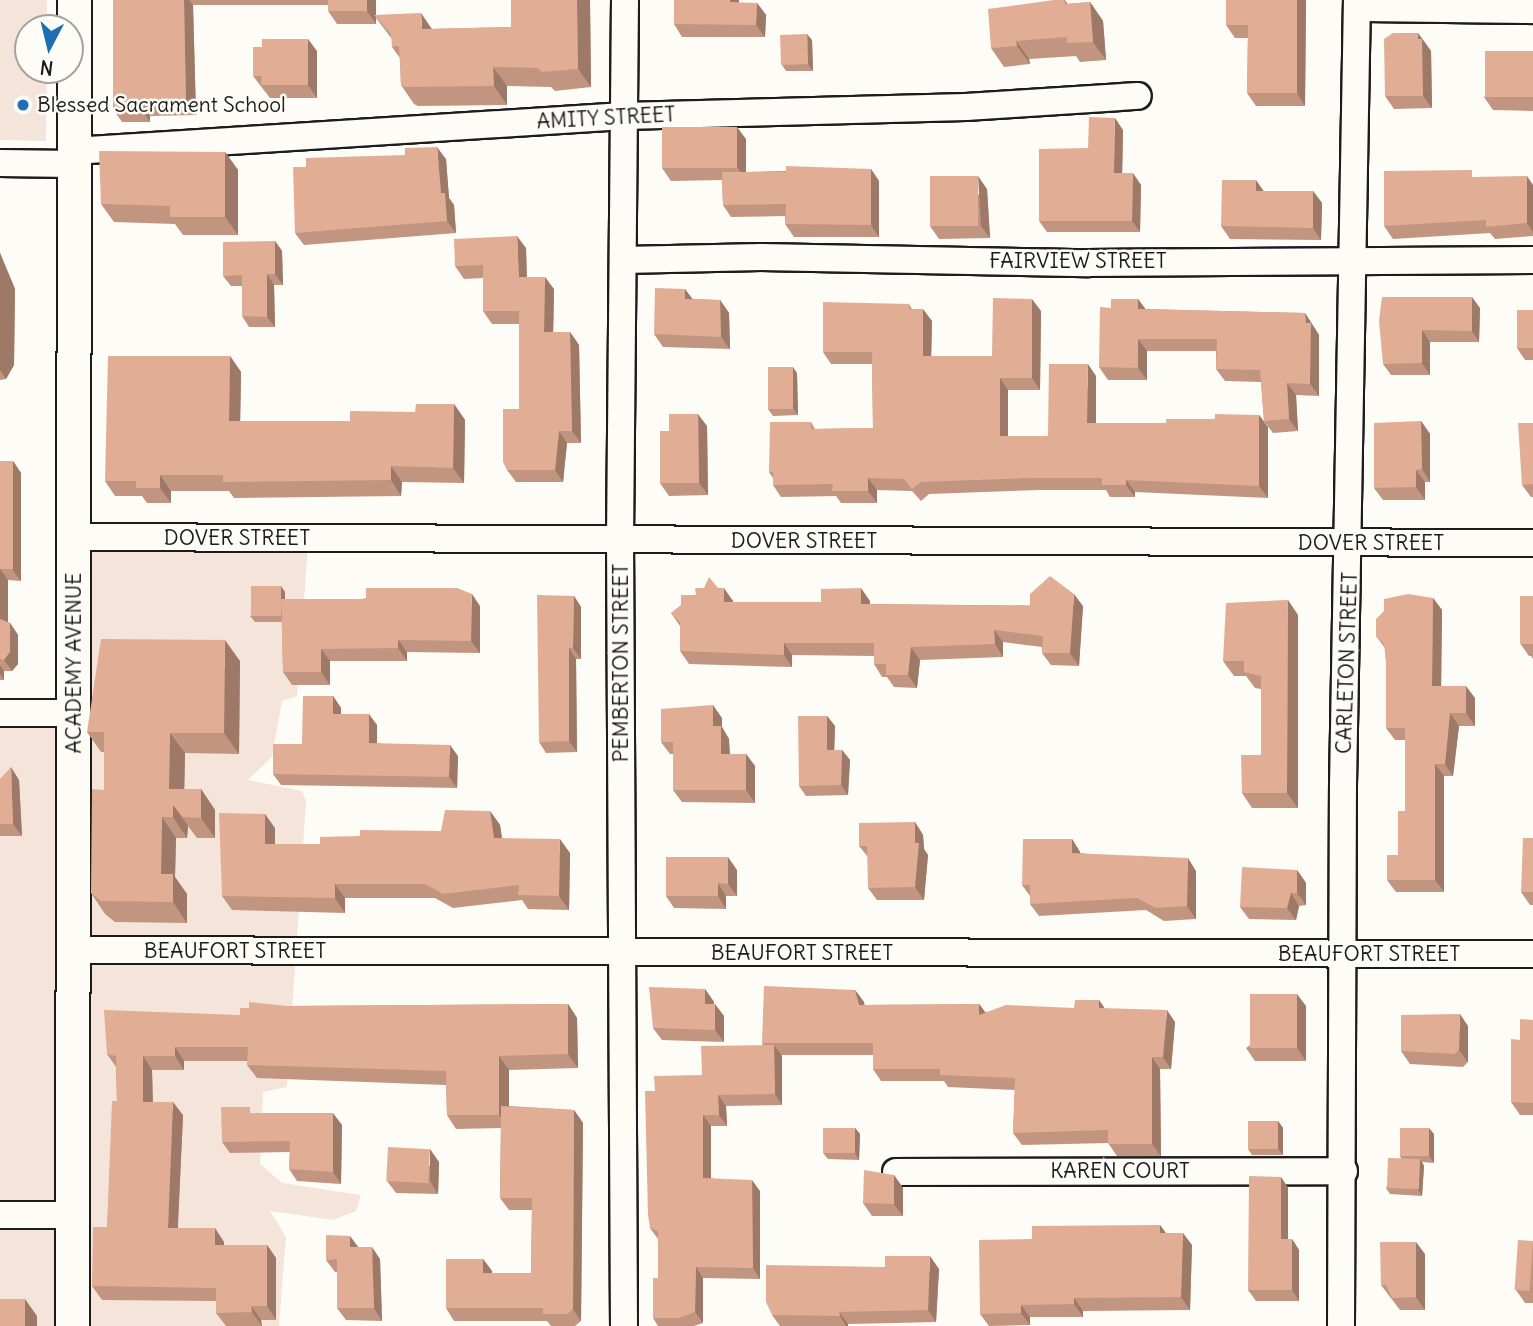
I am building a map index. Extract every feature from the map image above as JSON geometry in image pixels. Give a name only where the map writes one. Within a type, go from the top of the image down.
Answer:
[{"type":"street","name":"ACADEMY AVENUE","points":[[72,1326],[74,0]]},
{"type":"street","name":"PEMBERTON STREET","points":[[624,1326],[620,540],[625,0]]},
{"type":"street","points":[[1357,4],[1533,10]]},
{"type":"street","name":"CARLETON STREET","points":[[1341,1326],[1345,954],[1343,785],[1350,543],[1357,4]]},
{"type":"street","name":"AMITY STREET","points":[[0,163],[624,116],[965,107],[1138,96]]},
{"type":"street","name":"FAIRVIEW STREET","points":[[624,260],[761,257],[1533,260]]},
{"type":"street","name":"DOVER STREET","points":[[75,537],[1533,543]]},
{"type":"street","points":[[0,713],[73,713]]},
{"type":"street","name":"BEAUFORT STREET","points":[[72,950],[1533,954]]},
{"type":"street","name":"KAREN COURT","points":[[895,1172],[1344,1171]]},
{"type":"street","points":[[0,1215],[73,1215]]},
{"type":"shaded area","name":"Blessed Sacrament School","points":[[0,0],[47,0],[47,14],[14,14],[14,84],[47,84],[46,141],[0,140]]},
{"type":"shaded area","points":[[72,544],[308,545],[297,696],[282,701],[272,757],[248,780],[302,791],[306,801],[287,1087],[263,1092],[260,1164],[282,1183],[361,1195],[356,1211],[333,1220],[270,1211],[286,1237],[279,1326],[0,1326],[0,717],[65,717]]},
{"type":"building","points":[[113,0],[184,0],[186,102],[140,102],[141,109],[113,109]]},
{"type":"building","points":[[328,0],[367,0],[367,11],[328,11]]},
{"type":"building","points":[[511,0],[577,0],[578,69],[542,72],[538,68],[493,67],[494,86],[401,85],[399,46],[392,47],[391,34],[374,15],[421,13],[422,29],[511,27]]},
{"type":"building","points":[[674,0],[757,3],[756,25],[674,24]]},
{"type":"building","points":[[1064,0],[1065,4],[1090,2],[1093,42],[1067,43],[1067,37],[1016,41],[1017,46],[991,48],[988,9]]},
{"type":"building","points":[[1226,0],[1297,0],[1297,93],[1247,93],[1248,25],[1226,25]]},
{"type":"building","points":[[1393,33],[1418,33],[1418,39],[1422,39],[1423,96],[1385,96],[1384,39]]},
{"type":"building","points":[[807,34],[808,64],[781,65],[780,35]]},
{"type":"building","points":[[262,39],[308,39],[308,85],[261,85],[262,76],[253,76],[253,47],[262,47]]},
{"type":"building","points":[[1485,51],[1533,51],[1533,97],[1485,97]]},
{"type":"building","points":[[1089,117],[1115,118],[1114,173],[1133,173],[1132,221],[1039,221],[1039,149],[1088,148]]},
{"type":"building","points":[[662,127],[737,127],[737,168],[662,168]]},
{"type":"building","points":[[437,147],[441,193],[445,193],[447,221],[295,233],[293,167],[306,167],[306,158],[405,155],[405,148]]},
{"type":"building","points":[[99,151],[225,152],[225,217],[170,217],[170,206],[101,204]]},
{"type":"building","points":[[786,166],[871,169],[871,225],[785,224],[786,204],[723,205],[722,172],[786,172]]},
{"type":"building","points":[[1472,170],[1472,177],[1527,176],[1527,223],[1486,227],[1486,220],[1384,226],[1384,171]]},
{"type":"building","points":[[930,176],[978,176],[978,226],[930,226]]},
{"type":"building","points":[[1222,180],[1256,180],[1256,191],[1313,191],[1313,228],[1221,226]]},
{"type":"building","points":[[517,236],[519,277],[545,277],[544,332],[570,332],[572,431],[559,431],[555,470],[507,470],[503,462],[503,409],[519,409],[519,311],[483,311],[483,265],[455,266],[454,239]]},
{"type":"building","points":[[275,241],[275,274],[267,274],[267,317],[242,316],[242,275],[223,276],[223,242]]},
{"type":"building","points":[[655,288],[685,289],[685,299],[720,300],[721,337],[654,334]]},
{"type":"building","points":[[1382,297],[1472,297],[1472,331],[1422,330],[1422,363],[1383,364],[1379,321]]},
{"type":"building","points":[[993,298],[1032,299],[1032,378],[1000,378],[1000,436],[1048,436],[1049,364],[1088,364],[1087,423],[1166,423],[1166,419],[1215,419],[1215,414],[1259,415],[1259,486],[1126,480],[1126,485],[1102,485],[1102,478],[921,482],[912,489],[904,479],[868,478],[868,491],[832,491],[833,484],[773,485],[773,472],[769,472],[770,422],[811,422],[811,429],[873,428],[872,352],[823,352],[823,302],[909,304],[909,309],[923,309],[923,356],[992,356]]},
{"type":"building","points":[[1111,299],[1138,299],[1138,309],[1305,313],[1306,323],[1311,323],[1310,384],[1287,383],[1289,419],[1264,421],[1260,370],[1216,369],[1217,339],[1138,339],[1138,368],[1099,367],[1100,307],[1111,308]]},
{"type":"building","points":[[1517,310],[1533,310],[1533,348],[1517,348]]},
{"type":"building","points":[[108,356],[230,356],[229,421],[350,421],[350,411],[415,412],[416,404],[454,404],[453,468],[391,466],[391,480],[223,482],[223,475],[160,475],[160,488],[136,488],[136,481],[105,481]]},
{"type":"building","points":[[768,367],[793,367],[793,409],[768,409]]},
{"type":"building","points":[[669,414],[698,414],[699,483],[660,483],[660,431],[669,431]]},
{"type":"building","points":[[1421,421],[1422,469],[1416,470],[1416,487],[1374,488],[1374,423]]},
{"type":"building","points":[[1518,423],[1533,423],[1533,484],[1522,485]]},
{"type":"building","points":[[0,461],[13,461],[13,569],[0,569]]},
{"type":"building","points":[[1050,576],[1074,594],[1070,653],[1042,653],[1043,636],[994,630],[995,644],[911,647],[908,675],[886,675],[886,664],[874,664],[874,643],[784,643],[784,655],[680,651],[680,622],[671,613],[681,605],[681,595],[696,595],[695,588],[704,588],[709,577],[718,588],[724,588],[724,602],[821,602],[821,589],[861,588],[861,604],[1030,606],[1030,594]]},
{"type":"building","points":[[251,586],[281,586],[281,616],[251,616]]},
{"type":"building","points":[[366,588],[457,588],[472,594],[471,641],[398,640],[398,648],[321,649],[321,672],[283,672],[281,599],[361,599],[366,598]]},
{"type":"building","points":[[1408,594],[1433,598],[1432,686],[1466,686],[1466,713],[1450,713],[1445,764],[1435,764],[1435,880],[1387,880],[1387,855],[1398,855],[1398,811],[1405,811],[1405,728],[1386,728],[1386,661],[1384,644],[1376,636],[1376,619],[1384,611],[1384,599]]},
{"type":"building","points":[[537,595],[574,596],[573,648],[569,648],[569,741],[539,742]]},
{"type":"building","points":[[1520,596],[1533,596],[1533,644],[1520,644]]},
{"type":"building","points":[[1288,600],[1287,793],[1242,793],[1241,755],[1261,755],[1261,676],[1244,672],[1244,661],[1223,661],[1226,603]]},
{"type":"building","points":[[0,619],[10,623],[10,652],[4,660],[0,659]]},
{"type":"building","points":[[101,639],[225,640],[224,733],[170,733],[169,789],[201,789],[201,818],[183,817],[173,805],[173,817],[162,817],[161,874],[173,874],[173,902],[101,901],[91,893],[92,789],[104,790],[104,732],[87,732]]},
{"type":"building","points":[[303,696],[333,696],[333,714],[369,714],[369,743],[450,745],[449,777],[273,774],[273,744],[302,744]]},
{"type":"building","points":[[713,705],[713,726],[721,726],[721,754],[746,754],[746,790],[673,790],[673,742],[661,742],[661,709]]},
{"type":"building","points":[[798,716],[827,716],[827,750],[842,750],[841,785],[799,786]]},
{"type":"building","points":[[11,767],[13,824],[0,824],[0,779]]},
{"type":"building","points":[[445,810],[490,811],[494,838],[560,839],[559,896],[518,895],[519,885],[443,894],[425,884],[335,884],[335,898],[222,896],[219,813],[265,814],[265,844],[320,844],[320,837],[360,836],[360,830],[441,831]]},
{"type":"building","points":[[915,822],[915,843],[919,843],[915,887],[868,888],[867,846],[859,846],[859,823]]},
{"type":"building","points":[[1523,838],[1533,838],[1533,892],[1521,892]]},
{"type":"building","points":[[1023,839],[1072,839],[1072,853],[1188,858],[1187,906],[1156,908],[1137,898],[1030,904],[1030,885],[1022,885]]},
{"type":"building","points":[[666,857],[728,857],[728,884],[718,883],[718,896],[666,896]]},
{"type":"building","points":[[1242,867],[1297,870],[1297,893],[1291,893],[1287,908],[1240,907]]},
{"type":"building","points":[[764,986],[855,990],[859,1005],[979,1004],[979,1015],[1006,1005],[1074,1008],[1075,1000],[1099,1000],[1099,1008],[1167,1010],[1163,1057],[1152,1057],[1152,1144],[1108,1144],[1108,1130],[1013,1133],[1015,1078],[940,1075],[940,1069],[873,1069],[873,1043],[762,1043]]},
{"type":"building","points":[[649,987],[705,989],[705,1004],[715,1004],[715,1030],[653,1028]]},
{"type":"building","points":[[1250,994],[1297,994],[1297,1048],[1250,1048]]},
{"type":"building","points":[[249,1002],[287,1006],[568,1004],[568,1054],[499,1056],[499,1115],[447,1115],[446,1071],[247,1065],[248,1047],[175,1047],[175,1056],[143,1056],[143,1102],[173,1102],[168,1228],[215,1228],[215,1245],[267,1245],[267,1306],[251,1306],[252,1312],[216,1313],[216,1288],[92,1286],[93,1227],[107,1227],[112,1101],[117,1101],[116,1056],[107,1054],[104,1010],[240,1015],[240,1008],[249,1008]]},
{"type":"building","points":[[1460,1014],[1459,1050],[1454,1054],[1401,1051],[1401,1015]]},
{"type":"building","points":[[1520,1019],[1533,1020],[1533,1103],[1511,1102],[1511,1039],[1520,1040]]},
{"type":"building","points":[[774,1045],[775,1094],[718,1095],[719,1115],[703,1115],[703,1178],[752,1180],[753,1268],[696,1267],[695,1312],[679,1318],[653,1318],[653,1278],[658,1278],[658,1231],[650,1228],[648,1215],[645,1091],[655,1091],[654,1076],[702,1075],[701,1046]]},
{"type":"building","points":[[501,1106],[574,1110],[573,1309],[567,1314],[543,1314],[543,1308],[446,1308],[446,1259],[483,1259],[483,1273],[531,1273],[532,1198],[500,1198]]},
{"type":"building","points":[[221,1107],[250,1107],[250,1113],[333,1113],[333,1172],[289,1169],[290,1141],[222,1142]]},
{"type":"building","points":[[1248,1121],[1278,1121],[1278,1149],[1248,1149]]},
{"type":"building","points":[[823,1128],[855,1128],[855,1153],[823,1153]]},
{"type":"building","points":[[1400,1128],[1429,1128],[1429,1156],[1400,1156]]},
{"type":"building","points":[[388,1147],[430,1149],[428,1183],[386,1181]]},
{"type":"building","points":[[1388,1158],[1420,1159],[1419,1189],[1387,1188]]},
{"type":"building","points":[[864,1170],[894,1175],[894,1204],[863,1203]]},
{"type":"building","points":[[1249,1176],[1281,1177],[1281,1239],[1292,1239],[1292,1290],[1248,1290]]},
{"type":"building","points":[[1160,1225],[1160,1233],[1183,1233],[1181,1297],[1074,1298],[1074,1304],[1021,1305],[1021,1313],[980,1314],[979,1240],[1032,1239],[1032,1226]]},
{"type":"building","points":[[326,1235],[350,1236],[350,1247],[372,1247],[374,1308],[337,1308],[337,1259],[326,1260]]},
{"type":"building","points":[[1518,1240],[1533,1241],[1529,1291],[1515,1290]]},
{"type":"building","points":[[1380,1242],[1416,1242],[1416,1297],[1392,1298],[1386,1285],[1381,1285]]},
{"type":"building","points":[[885,1256],[930,1256],[928,1310],[839,1312],[840,1316],[772,1315],[766,1302],[766,1265],[885,1267]]},
{"type":"building","points":[[0,1299],[25,1299],[25,1326],[0,1326]]},
{"type":"place","name":"Blessed Sacrament School","points":[[23,105]]}]
